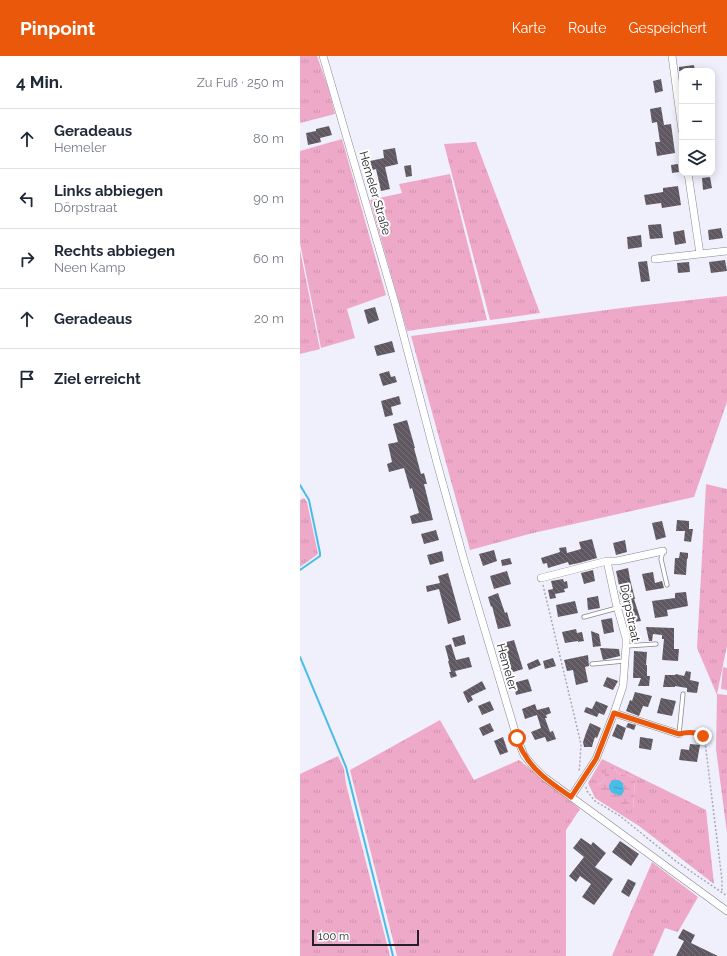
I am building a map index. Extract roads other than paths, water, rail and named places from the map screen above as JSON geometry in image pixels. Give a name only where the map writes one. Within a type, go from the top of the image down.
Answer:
[{"type":"street","name":"Hemeler Straße","points":[[323,56],[404,337]]},
{"type":"street","points":[[672,56],[679,108]]},
{"type":"street","points":[[688,176],[700,254]]},
{"type":"street","points":[[654,259],[727,251]]},
{"type":"street","name":"Hemeler","points":[[404,337],[462,553],[517,738],[524,755],[532,766],[544,777],[727,911]]},
{"type":"street","points":[[541,578],[607,562],[663,551]]},
{"type":"street","name":"Dörpstraat","points":[[571,797],[596,759],[623,686],[626,638],[616,603],[607,562]]},
{"type":"street","points":[[614,713],[679,734]]},
{"type":"lane","points":[[663,551],[661,559],[667,585]]},
{"type":"lane","points":[[584,617],[618,608]]},
{"type":"lane","points":[[626,646],[656,644]]},
{"type":"lane","points":[[592,664],[625,661]]},
{"type":"lane","points":[[679,734],[683,694]]},
{"type":"water","points":[[612,780],[619,780],[623,783],[624,791],[621,796],[612,793],[609,789],[609,785]]},
{"type":"waterway","points":[[300,485],[309,500],[320,553],[320,556],[300,570]]},
{"type":"waterway","points":[[300,657],[346,767],[393,956]]}]
